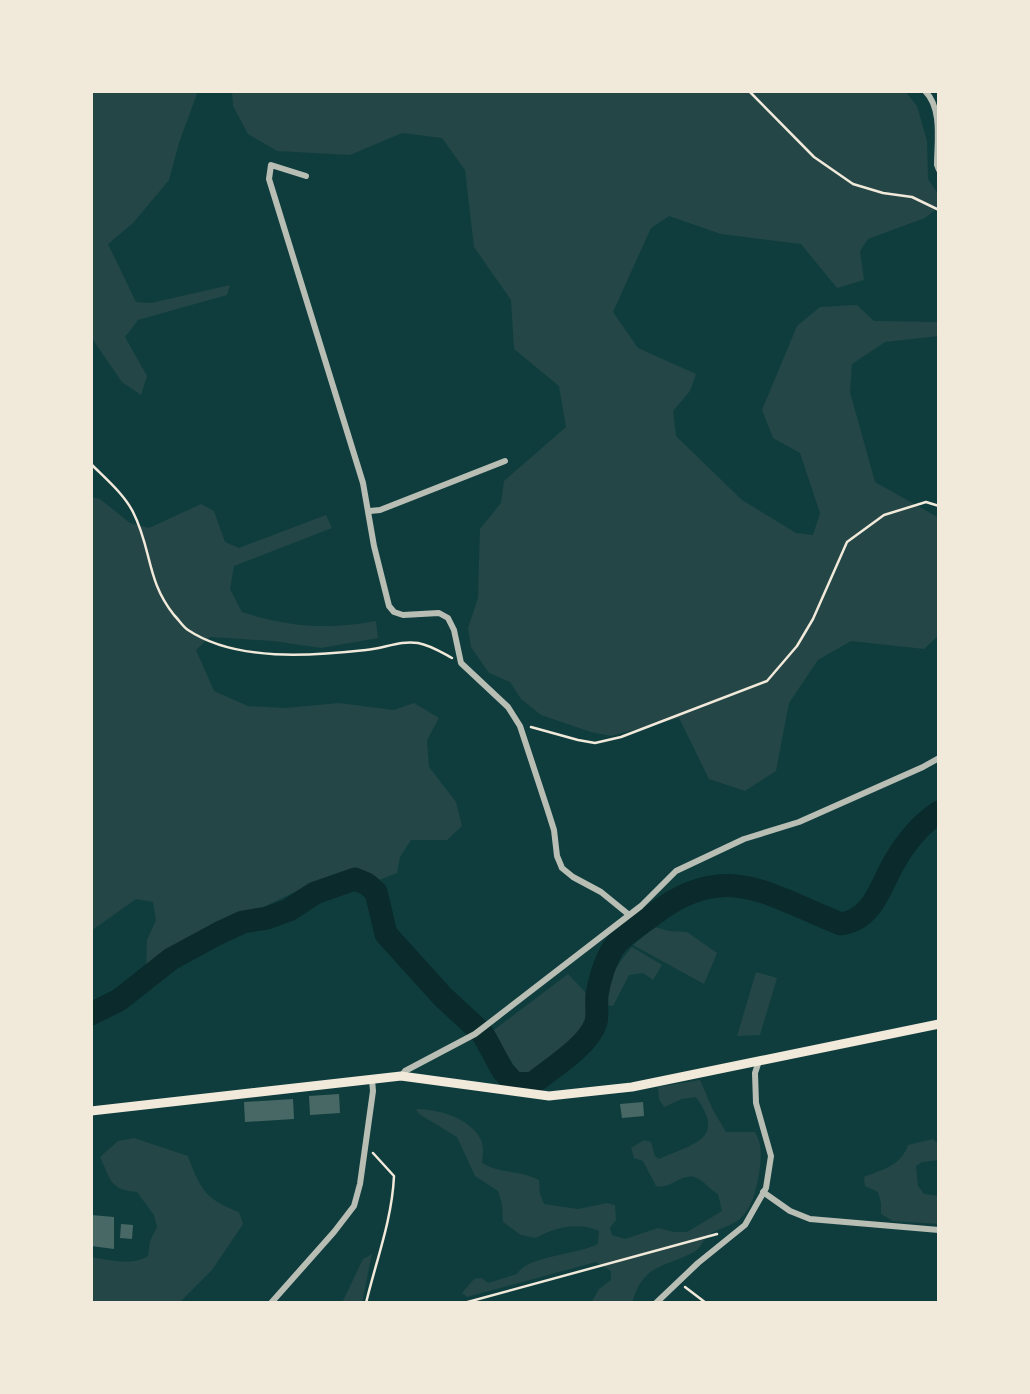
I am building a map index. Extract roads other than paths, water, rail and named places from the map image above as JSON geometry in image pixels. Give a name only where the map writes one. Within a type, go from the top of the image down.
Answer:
[{"type":"main road","points":[[91,1111],[401,1076],[549,1096],[632,1087],[939,1024]]},
{"type":"street","points":[[925,91],[934,106],[937,121],[939,170]]},
{"type":"street","points":[[306,176],[271,165],[269,179],[363,483],[374,546],[389,607],[403,615],[439,614],[448,618],[454,630],[461,663],[508,707],[520,726],[554,830],[557,856],[562,868],[601,892],[628,914]]},
{"type":"street","points":[[370,512],[505,461]]},
{"type":"street","points":[[401,1076],[405,1070],[475,1034],[641,906],[676,871],[744,839],[799,822],[939,758]]},
{"type":"street","points":[[656,1303],[677,1281],[745,1225],[763,1192],[771,1156],[756,1103],[755,1073],[759,1061]]},
{"type":"street","points":[[271,1303],[334,1233],[354,1206],[360,1184],[373,1091],[372,1080]]},
{"type":"street","points":[[763,1192],[790,1212],[810,1219],[939,1230]]},
{"type":"waterway","points":[[91,1014],[119,1000],[171,959],[219,933],[243,922],[267,918],[289,910],[315,893],[355,879],[376,892],[386,934],[443,997],[483,1034],[503,1071],[514,1083],[532,1084],[586,1040],[597,1019],[599,984],[609,955],[620,940],[653,915],[679,898],[702,889],[725,886],[768,894],[841,924],[852,921],[861,916],[875,900],[909,840],[939,812]]}]
